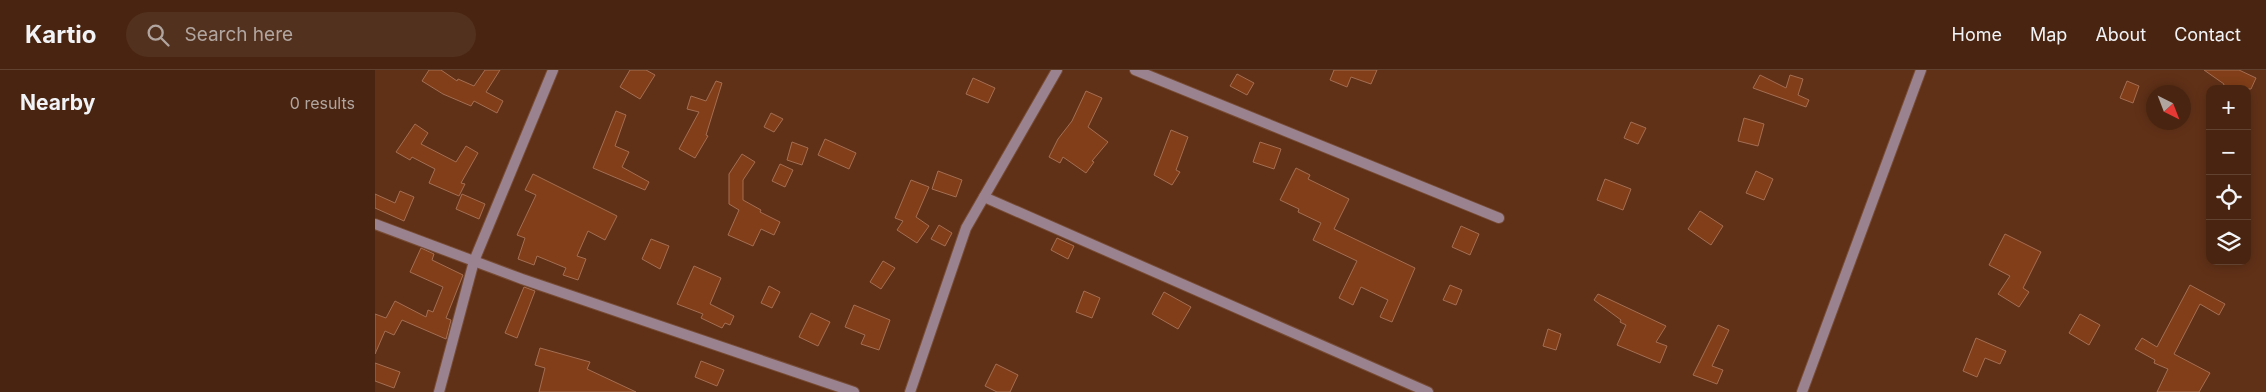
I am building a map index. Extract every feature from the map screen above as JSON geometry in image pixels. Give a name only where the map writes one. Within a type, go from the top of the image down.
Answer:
[{"type":"street","points":[[439,392],[474,261],[553,70]]},
{"type":"street","points":[[910,392],[966,228],[1057,70]]},
{"type":"street","points":[[1135,70],[1499,218]]},
{"type":"street","points":[[1802,392],[1921,70]]},
{"type":"street","points":[[984,197],[1427,392]]},
{"type":"street","points":[[375,224],[474,261],[854,392]]},
{"type":"building","points":[[429,70],[441,70],[457,81],[458,79],[474,86],[485,70],[500,70],[486,92],[503,101],[497,113],[474,101],[471,106],[443,94],[422,81]]},
{"type":"building","points":[[630,70],[646,70],[655,75],[640,99],[620,87]]},
{"type":"building","points":[[1334,70],[1377,70],[1371,84],[1351,77],[1347,87],[1330,80]]},
{"type":"building","points":[[2204,70],[2239,70],[2256,78],[2251,89],[2251,85],[2224,84]]},
{"type":"building","points":[[1237,74],[1254,83],[1247,95],[1230,86]]},
{"type":"building","points":[[1760,75],[1786,88],[1790,75],[1803,79],[1798,95],[1809,100],[1806,107],[1753,88]]},
{"type":"building","points":[[973,78],[995,88],[988,103],[966,94]]},
{"type":"building","points":[[716,81],[722,83],[706,135],[708,136],[695,158],[679,149],[699,112],[687,109],[691,96],[706,101]]},
{"type":"building","points":[[2127,81],[2139,86],[2133,103],[2120,98]]},
{"type":"building","points":[[1086,91],[1102,98],[1088,127],[1108,142],[1092,161],[1094,162],[1086,173],[1063,157],[1060,163],[1049,157],[1058,139],[1072,121]]},
{"type":"building","points":[[616,111],[626,115],[615,146],[629,152],[622,167],[649,182],[645,190],[593,168]]},
{"type":"building","points":[[771,113],[783,119],[774,132],[764,127]]},
{"type":"building","points":[[1744,118],[1764,124],[1758,146],[1738,141]]},
{"type":"building","points":[[1631,122],[1646,128],[1638,144],[1624,138]]},
{"type":"building","points":[[415,124],[428,133],[421,144],[456,162],[466,146],[478,153],[461,183],[465,184],[459,196],[429,183],[435,169],[412,157],[410,160],[396,152]]},
{"type":"building","points":[[1171,130],[1188,137],[1176,170],[1180,172],[1172,185],[1154,175]]},
{"type":"building","points":[[825,139],[856,153],[849,169],[818,155]]},
{"type":"building","points":[[792,142],[808,148],[802,165],[787,160]]},
{"type":"building","points":[[1260,142],[1281,149],[1274,169],[1253,162]]},
{"type":"building","points":[[742,154],[755,162],[743,180],[743,200],[761,210],[760,212],[780,222],[774,235],[761,229],[753,246],[728,235],[739,210],[729,204],[729,174]]},
{"type":"building","points":[[780,164],[793,170],[785,187],[772,181]]},
{"type":"building","points":[[1296,168],[1310,175],[1308,179],[1349,199],[1334,229],[1415,268],[1392,322],[1380,317],[1388,300],[1361,287],[1353,305],[1339,298],[1357,261],[1313,240],[1321,223],[1298,212],[1299,209],[1280,200]]},
{"type":"building","points":[[938,171],[962,180],[956,197],[932,189]]},
{"type":"building","points":[[1756,171],[1773,179],[1764,200],[1746,193]]},
{"type":"building","points":[[533,174],[617,216],[605,240],[588,231],[577,256],[586,259],[578,280],[563,275],[566,268],[537,256],[534,265],[518,259],[525,238],[517,235],[536,195],[525,190]]},
{"type":"building","points":[[1605,179],[1631,189],[1623,210],[1597,200]]},
{"type":"building","points":[[911,180],[929,187],[916,217],[929,226],[917,243],[897,230],[903,221],[895,218]]},
{"type":"building","points":[[400,191],[414,197],[404,221],[375,208],[375,194],[395,203]]},
{"type":"building","points":[[462,194],[485,204],[479,219],[456,209]]},
{"type":"building","points":[[1700,211],[1723,226],[1711,245],[1688,229]]},
{"type":"building","points":[[939,225],[952,233],[945,246],[931,239]]},
{"type":"building","points":[[1461,226],[1479,234],[1470,255],[1452,247]]},
{"type":"building","points":[[2005,234],[2041,252],[2023,288],[2029,292],[2019,307],[1998,294],[2010,276],[1989,265]]},
{"type":"building","points":[[1057,238],[1074,246],[1068,259],[1051,250]]},
{"type":"building","points":[[651,239],[669,246],[660,269],[642,259]]},
{"type":"building","points":[[421,248],[434,254],[432,260],[463,275],[446,318],[451,320],[446,339],[402,320],[394,335],[385,331],[375,354],[375,314],[386,318],[395,301],[426,317],[428,310],[433,312],[443,287],[410,272]]},
{"type":"building","points":[[883,261],[895,268],[881,289],[870,282]]},
{"type":"building","points":[[694,266],[721,278],[710,304],[734,316],[730,325],[725,323],[722,328],[701,318],[703,314],[677,304]]},
{"type":"building","points":[[1450,285],[1462,290],[1456,305],[1443,300]]},
{"type":"building","points":[[2190,285],[2225,304],[2219,315],[2200,304],[2174,354],[2210,373],[2199,392],[2157,392],[2168,369],[2154,363],[2155,360],[2135,349],[2142,338],[2157,347]]},
{"type":"building","points":[[769,286],[780,292],[772,308],[761,303]]},
{"type":"building","points":[[524,287],[535,291],[517,338],[505,333]]},
{"type":"building","points":[[1084,291],[1100,298],[1092,318],[1076,312]]},
{"type":"building","points":[[1164,292],[1191,307],[1178,329],[1152,314]]},
{"type":"building","points":[[1598,294],[1666,326],[1656,342],[1667,346],[1660,363],[1617,345],[1626,325],[1594,300]]},
{"type":"building","points":[[854,305],[890,320],[879,350],[861,344],[865,335],[845,327]]},
{"type":"building","points":[[811,313],[830,322],[818,346],[799,337]]},
{"type":"building","points":[[2080,314],[2100,325],[2089,345],[2069,333]]},
{"type":"building","points":[[1718,325],[1729,330],[1712,366],[1723,370],[1717,384],[1693,375]]},
{"type":"building","points":[[1548,329],[1561,334],[1556,350],[1543,346]]},
{"type":"building","points":[[1976,338],[2006,351],[2000,364],[1985,358],[1977,377],[1963,371]]},
{"type":"building","points":[[540,348],[590,362],[587,369],[636,392],[539,392],[545,368],[535,365]]},
{"type":"building","points":[[701,361],[724,370],[717,386],[695,377]]},
{"type":"building","points":[[375,363],[400,372],[394,388],[375,381]]},
{"type":"building","points":[[996,364],[1018,375],[1010,392],[997,392],[985,386]]}]
